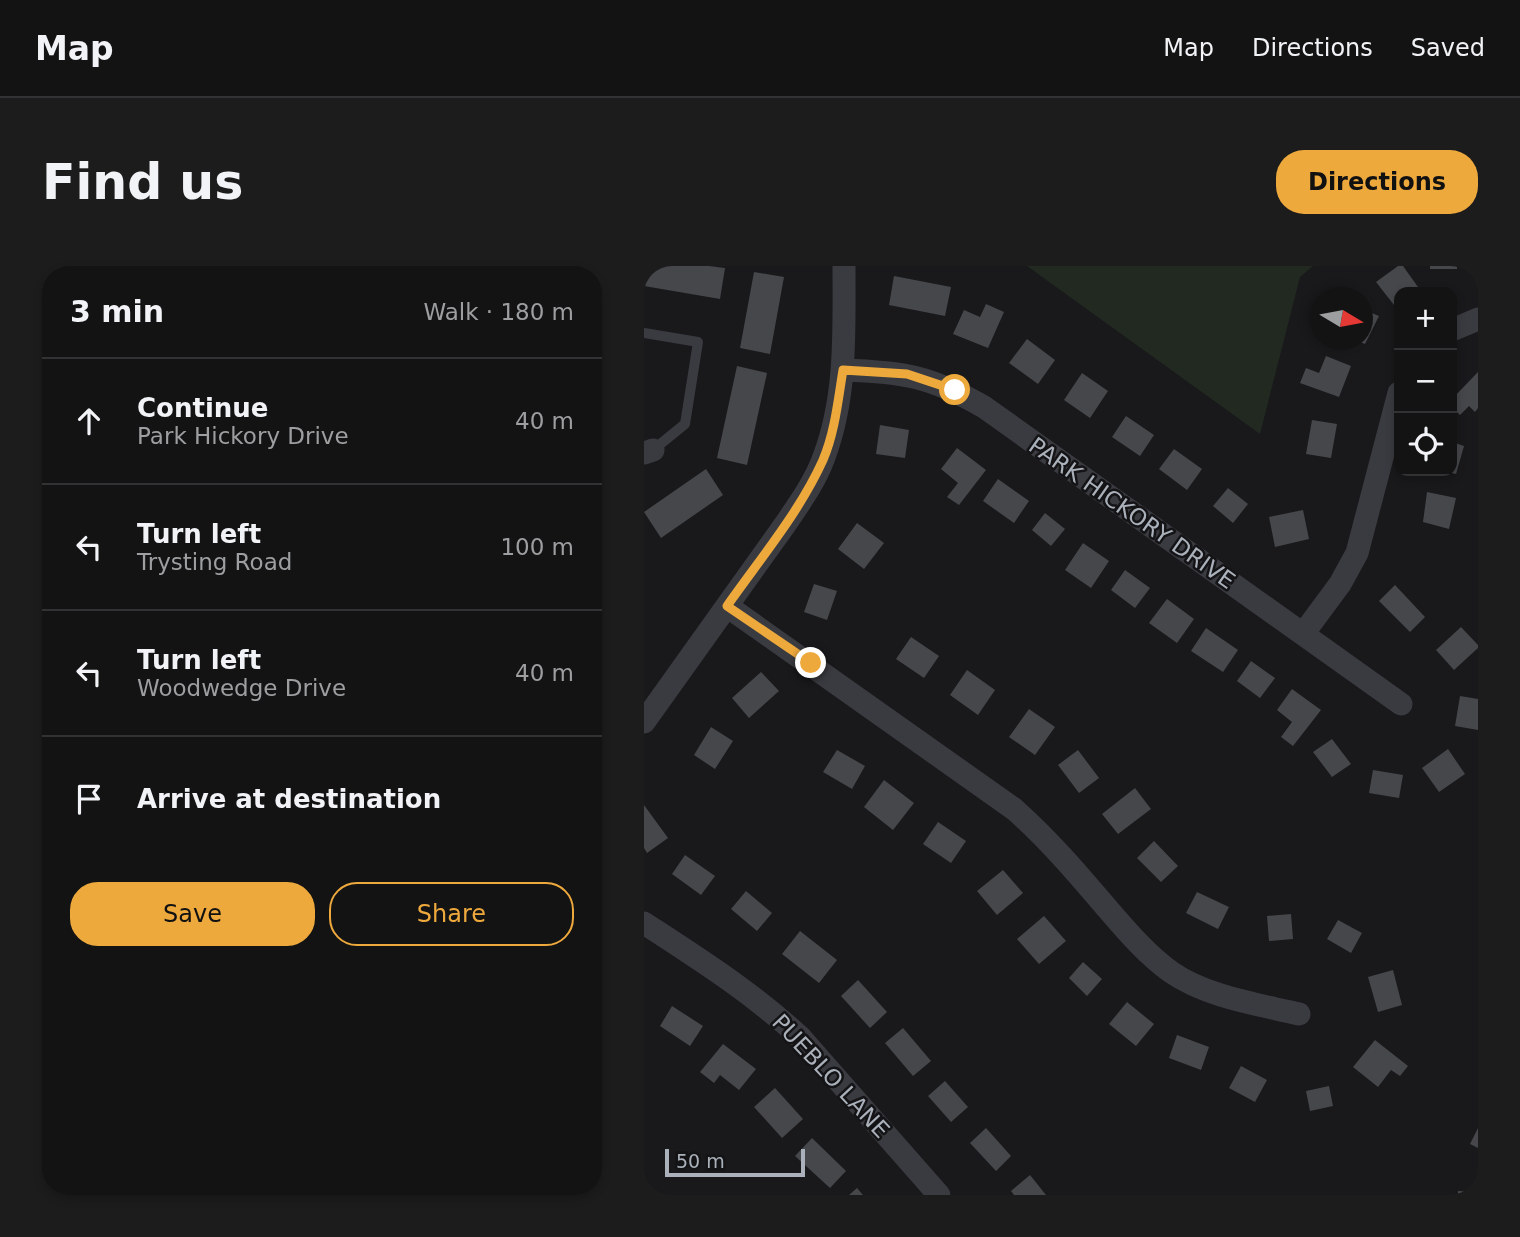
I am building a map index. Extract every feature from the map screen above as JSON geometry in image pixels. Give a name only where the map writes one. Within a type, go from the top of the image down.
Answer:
[{"type":"street","points":[[644,722],[803,498],[823,459],[831,437],[843,370],[844,266]]},
{"type":"street","points":[[1457,328],[1478,318]]},
{"type":"street","name":"PARK HICKORY DRIVE","points":[[843,370],[907,374],[955,390],[984,407],[1402,704]]},
{"type":"street","points":[[1303,635],[1340,584],[1357,553],[1394,412]]},
{"type":"street","points":[[727,606],[1014,808],[1042,834],[1127,930],[1172,973],[1226,996],[1299,1014]]},
{"type":"street","name":"PUEBLO LANE","points":[[644,923],[738,985],[801,1038],[939,1195]]},
{"type":"lane","points":[[644,333],[698,342],[685,424],[649,452]]},
{"type":"shaded area","points":[[1027,266],[1313,266],[1300,277],[1260,434]]},
{"type":"building","points":[[644,266],[725,268],[720,299],[644,286]]},
{"type":"building","points":[[1398,266],[1403,266],[1418,287],[1394,287],[1394,305],[1376,282]]},
{"type":"building","points":[[1430,266],[1457,266],[1457,269],[1430,269]]},
{"type":"building","points":[[754,272],[784,277],[770,354],[740,348]]},
{"type":"building","points":[[894,276],[951,287],[945,316],[889,305]]},
{"type":"building","points":[[986,304],[1004,312],[988,348],[953,334],[964,310],[980,317]]},
{"type":"building","points":[[1373,314],[1379,316],[1373,328]]},
{"type":"building","points":[[1027,339],[1055,360],[1038,384],[1009,363]]},
{"type":"building","points":[[1326,356],[1351,366],[1339,397],[1300,383],[1306,368],[1319,373]]},
{"type":"building","points":[[737,366],[767,373],[747,465],[717,458]]},
{"type":"building","points":[[1478,372],[1478,408],[1475,412],[1469,406],[1460,415],[1457,412],[1457,394]]},
{"type":"building","points":[[1082,373],[1108,391],[1090,418],[1064,400]]},
{"type":"building","points":[[1126,416],[1154,435],[1140,456],[1112,437]]},
{"type":"building","points":[[1312,420],[1337,424],[1331,458],[1306,454]]},
{"type":"building","points":[[880,425],[909,430],[905,458],[876,454]]},
{"type":"building","points":[[1457,444],[1464,446],[1457,470]]},
{"type":"building","points":[[957,448],[986,470],[959,505],[947,497],[958,483],[941,469]]},
{"type":"building","points":[[1174,449],[1202,469],[1187,490],[1159,469]]},
{"type":"building","points":[[706,469],[723,495],[661,538],[644,512]]},
{"type":"building","points":[[998,479],[1029,501],[1014,523],[983,501]]},
{"type":"building","points":[[1228,488],[1248,504],[1233,523],[1213,506]]},
{"type":"building","points":[[1427,492],[1456,498],[1449,529],[1423,522]]},
{"type":"building","points":[[1303,510],[1309,539],[1275,547],[1269,517]]},
{"type":"building","points":[[1045,513],[1065,529],[1051,546],[1032,530]]},
{"type":"building","points":[[857,523],[884,543],[864,569],[838,549]]},
{"type":"building","points":[[1083,543],[1109,561],[1091,588],[1065,570]]},
{"type":"building","points":[[1125,570],[1150,588],[1135,608],[1111,590]]},
{"type":"building","points":[[814,584],[837,591],[827,620],[804,612]]},
{"type":"building","points":[[1395,585],[1425,617],[1410,632],[1379,601]]},
{"type":"building","points":[[1167,599],[1194,619],[1177,643],[1149,623]]},
{"type":"building","points":[[1461,627],[1478,648],[1454,670],[1436,650]]},
{"type":"building","points":[[1206,628],[1238,650],[1223,672],[1191,651]]},
{"type":"building","points":[[911,637],[939,656],[924,678],[896,659]]},
{"type":"building","points":[[1251,661],[1275,678],[1260,698],[1237,681]]},
{"type":"building","points":[[967,670],[995,690],[978,715],[950,695]]},
{"type":"building","points":[[761,672],[779,691],[749,718],[732,698]]},
{"type":"building","points":[[1292,689],[1321,710],[1293,746],[1281,737],[1292,722],[1277,710]]},
{"type":"building","points":[[1460,696],[1478,699],[1478,730],[1455,726]]},
{"type":"building","points":[[1029,709],[1055,727],[1035,755],[1009,737]]},
{"type":"building","points":[[711,727],[733,741],[715,769],[694,755]]},
{"type":"building","points":[[1332,739],[1351,764],[1332,777],[1313,752]]},
{"type":"building","points":[[1448,749],[1465,774],[1439,792],[1422,768]]},
{"type":"building","points":[[837,750],[865,766],[852,789],[823,772]]},
{"type":"building","points":[[1078,750],[1099,778],[1079,793],[1058,765]]},
{"type":"building","points":[[1373,770],[1403,775],[1399,798],[1369,793]]},
{"type":"building","points":[[884,780],[914,803],[893,830],[864,807]]},
{"type":"building","points":[[1135,788],[1151,809],[1118,834],[1102,814]]},
{"type":"building","points":[[644,805],[668,838],[647,853],[644,848]]},
{"type":"building","points":[[938,822],[966,841],[951,863],[923,844]]},
{"type":"building","points":[[1154,841],[1178,866],[1161,882],[1137,858]]},
{"type":"building","points":[[685,855],[715,876],[701,895],[672,874]]},
{"type":"building","points":[[1003,870],[1023,893],[997,915],[977,891]]},
{"type":"building","points":[[746,891],[772,913],[757,931],[731,909]]},
{"type":"building","points":[[1197,892],[1229,907],[1218,929],[1186,913]]},
{"type":"building","points":[[1291,914],[1293,939],[1269,941],[1267,916]]},
{"type":"building","points":[[1044,916],[1066,941],[1039,964],[1017,939]]},
{"type":"building","points":[[1338,920],[1362,933],[1351,953],[1327,939]]},
{"type":"building","points":[[800,931],[837,960],[819,983],[782,954]]},
{"type":"building","points":[[1083,962],[1102,979],[1087,996],[1069,978]]},
{"type":"building","points":[[1393,970],[1402,1005],[1378,1012],[1368,977]]},
{"type":"building","points":[[858,980],[887,1012],[870,1028],[841,996]]},
{"type":"building","points":[[1127,1002],[1154,1024],[1136,1046],[1109,1024]]},
{"type":"building","points":[[672,1006],[703,1026],[690,1046],[660,1026]]},
{"type":"building","points":[[903,1028],[931,1061],[913,1076],[885,1043]]},
{"type":"building","points":[[1177,1035],[1209,1047],[1201,1070],[1169,1058]]},
{"type":"building","points":[[1375,1040],[1408,1066],[1400,1076],[1391,1070],[1378,1087],[1353,1067]]},
{"type":"building","points":[[723,1044],[756,1069],[739,1090],[720,1075],[714,1083],[700,1072]]},
{"type":"building","points":[[1241,1066],[1267,1080],[1255,1102],[1229,1088]]},
{"type":"building","points":[[945,1081],[968,1107],[951,1122],[928,1096]]},
{"type":"building","points":[[1329,1086],[1333,1106],[1310,1111],[1306,1091]]},
{"type":"building","points":[[775,1088],[803,1119],[782,1138],[754,1107]]},
{"type":"building","points":[[986,1128],[1011,1156],[996,1171],[970,1143]]},
{"type":"building","points":[[1478,1128],[1478,1148],[1470,1144]]},
{"type":"building","points":[[812,1138],[846,1171],[830,1188],[795,1156]]},
{"type":"building","points":[[1030,1175],[1046,1195],[1014,1195],[1011,1191]]},
{"type":"building","points":[[857,1188],[863,1195],[849,1195]]},
{"type":"building","points":[[1458,1191],[1478,1192],[1478,1195],[1458,1195]]},
{"type":"route","points":[[811,663],[727,606],[803,498],[823,459],[831,437],[843,370],[907,374],[955,390]]}]
